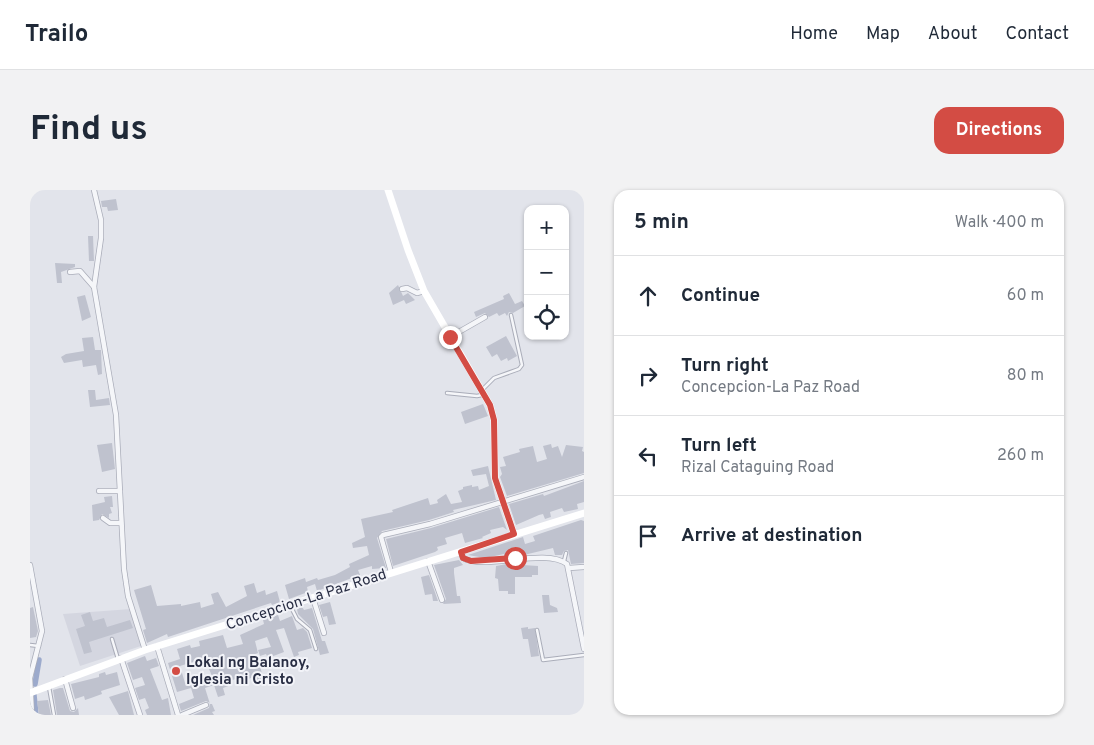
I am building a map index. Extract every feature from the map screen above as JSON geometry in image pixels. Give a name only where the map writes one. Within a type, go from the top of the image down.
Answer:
[{"type":"main road","points":[[388,190],[424,291],[483,392],[494,420],[495,478],[514,534]]},
{"type":"main road","name":"Concepcion-La Paz Road","points":[[30,693],[144,650],[584,513]]},
{"type":"street","points":[[94,190],[101,229],[94,287],[115,406],[121,523],[128,596],[144,650]]},
{"type":"street","points":[[70,272],[80,271],[94,287]]},
{"type":"street","points":[[402,289],[406,288],[416,293],[424,291]]},
{"type":"street","points":[[450,337],[485,317]]},
{"type":"street","points":[[391,572],[382,536],[430,524],[584,478]]},
{"type":"street","points":[[99,491],[120,491]]},
{"type":"street","points":[[103,518],[110,523],[121,523]]},
{"type":"street","points":[[461,552],[463,558],[471,561],[515,558],[564,561],[569,568],[584,649]]},
{"type":"street","points":[[428,561],[442,600]]},
{"type":"street","points":[[30,565],[32,589],[42,631],[30,678],[32,715]]},
{"type":"street","points":[[569,568],[584,567]]},
{"type":"street","points":[[313,598],[324,633]]},
{"type":"street","points":[[157,646],[180,715],[206,705]]},
{"type":"street","points":[[120,658],[140,715]]},
{"type":"street","points":[[65,680],[73,708]]},
{"type":"lane","points":[[447,393],[477,396],[483,392],[494,378],[519,369],[522,365],[511,315]]},
{"type":"lane","points":[[564,561],[566,553]]},
{"type":"lane","points":[[290,605],[297,619],[310,630],[316,649]]},
{"type":"lane","points":[[537,630],[543,660],[584,655]]},
{"type":"lane","points":[[112,639],[120,658]]},
{"type":"lane","points":[[30,646],[39,646]]},
{"type":"lane","points":[[49,686],[54,715]]},
{"type":"shaded area","points":[[131,609],[141,646],[80,666],[63,614]]},
{"type":"building","points":[[116,199],[118,210],[108,211],[107,207],[102,207],[101,201]]},
{"type":"building","points":[[88,236],[93,236],[94,261],[89,261]]},
{"type":"building","points":[[55,263],[75,264],[75,267],[61,272],[62,283],[57,283]]},
{"type":"building","points":[[398,285],[403,296],[408,293],[415,300],[406,304],[404,300],[393,305],[389,293]]},
{"type":"building","points":[[509,293],[515,304],[522,301],[524,307],[513,313],[509,312],[507,316],[505,313],[499,316],[497,313],[489,317],[485,313],[476,317],[474,312],[504,299],[503,296]]},
{"type":"building","points":[[85,295],[91,317],[82,321],[77,297]]},
{"type":"building","points":[[506,336],[517,356],[508,361],[507,358],[501,361],[497,354],[492,357],[486,347]]},
{"type":"building","points":[[93,337],[95,350],[101,350],[102,374],[98,375],[96,365],[83,367],[82,360],[64,363],[61,357],[66,354],[84,351],[82,338]]},
{"type":"building","points":[[88,390],[95,390],[96,400],[109,398],[110,405],[90,407]]},
{"type":"building","points":[[483,404],[488,416],[465,424],[461,412]]},
{"type":"building","points":[[112,443],[115,469],[102,472],[97,445]]},
{"type":"building","points":[[551,444],[552,448],[558,446],[562,457],[566,445],[583,447],[584,473],[507,496],[500,477],[502,474],[500,467],[506,466],[503,457],[520,452],[519,449],[533,446],[537,462],[547,459],[543,446]]},
{"type":"building","points":[[488,466],[496,500],[453,510],[454,512],[429,520],[382,531],[377,538],[386,568],[372,569],[372,566],[358,570],[360,575],[317,591],[315,584],[307,587],[308,592],[289,599],[285,585],[305,578],[306,582],[335,575],[350,567],[349,564],[369,555],[367,546],[353,548],[352,543],[365,537],[361,519],[393,512],[392,510],[428,498],[430,505],[438,503],[437,500],[446,494],[451,504],[462,502],[458,491],[463,489],[463,487],[478,486],[479,490],[489,486],[486,474],[473,476],[471,470]]},
{"type":"building","points":[[584,481],[584,502],[577,504],[578,509],[564,512],[562,508],[550,512],[551,517],[545,519],[543,514],[516,525],[509,504],[543,494],[544,496]]},
{"type":"building","points":[[112,496],[113,507],[110,507],[112,513],[109,514],[109,518],[102,514],[99,520],[93,521],[92,505],[105,502],[104,497]]},
{"type":"building","points":[[499,507],[507,530],[503,527],[490,530],[491,533],[483,538],[465,543],[462,533],[445,538],[447,544],[437,547],[438,550],[435,552],[393,566],[386,539],[431,528]]},
{"type":"building","points":[[581,520],[584,521],[584,563],[571,564],[568,550],[564,551],[562,555],[555,555],[553,548],[504,557],[504,554],[485,558],[468,555],[523,537],[525,544],[535,541],[533,536]]},
{"type":"building","points":[[459,560],[463,565],[454,568],[454,573],[457,596],[460,596],[461,603],[443,604],[446,599],[434,565]]},
{"type":"building","points":[[507,564],[538,566],[538,575],[515,577],[515,594],[508,594],[508,591],[499,591],[498,579],[495,578],[496,566]]},
{"type":"building","points":[[429,575],[438,601],[433,601],[432,594],[425,595],[421,577]]},
{"type":"building","points":[[254,583],[257,593],[265,590],[266,595],[277,591],[280,602],[272,605],[271,603],[168,637],[167,634],[147,643],[143,630],[146,629],[134,590],[151,585],[157,606],[181,604],[181,606],[200,602],[201,608],[214,604],[211,594],[218,592],[226,607],[247,596],[244,586]]},
{"type":"building","points":[[542,595],[549,595],[550,605],[557,608],[558,612],[544,613]]},
{"type":"building","points":[[330,602],[336,624],[329,625],[327,616],[323,617],[319,605]]},
{"type":"building","points":[[33,607],[38,631],[36,637],[30,638],[30,608]]},
{"type":"building","points":[[302,607],[304,610],[312,608],[322,641],[325,641],[329,653],[320,655],[313,629],[298,614],[297,609]]},
{"type":"building","points":[[90,612],[93,621],[104,618],[107,627],[130,620],[133,628],[89,642],[92,652],[84,654],[76,629],[85,626],[81,615]]},
{"type":"building","points":[[278,615],[280,621],[292,616],[297,630],[303,628],[307,632],[312,648],[298,652],[299,655],[294,657],[284,628],[276,630],[284,652],[268,658],[266,654],[260,656],[258,650],[271,647],[267,637],[255,641],[258,653],[250,656],[255,667],[260,665],[264,684],[258,686],[254,677],[245,680],[244,676],[230,681],[231,685],[223,688],[225,695],[218,697],[214,685],[205,688],[210,703],[206,701],[181,711],[179,704],[194,698],[191,688],[177,692],[168,663],[180,659],[177,649],[190,645],[191,648],[200,646],[199,641],[223,635],[227,648],[243,644],[240,635],[264,624],[263,620]],"holes":[[[196,661],[197,665],[206,662],[212,676],[185,683],[180,666]]]},
{"type":"building","points":[[528,627],[528,629],[535,628],[539,656],[531,657],[528,639],[523,639],[521,628]]},
{"type":"building","points":[[145,656],[147,661],[156,658],[159,666],[150,669],[162,700],[168,698],[171,715],[147,715],[145,710],[149,708],[145,698],[139,700],[135,688],[145,685],[142,677],[133,680],[127,663]]},
{"type":"building","points":[[105,672],[106,675],[117,672],[120,685],[101,691],[102,694],[85,700],[84,696],[75,699],[71,684],[99,677],[99,674]]},
{"type":"building","points":[[63,688],[70,711],[74,712],[78,708],[79,715],[57,715],[53,690]]},
{"type":"building","points":[[128,691],[134,715],[119,715],[109,697]]},
{"type":"building","points":[[48,700],[51,715],[39,715],[37,701]]},
{"type":"building","points":[[210,704],[212,704],[215,711],[212,712],[214,715],[193,715],[209,708]]},
{"type":"waterway","points":[[35,684],[39,660]]},
{"type":"waterway","points":[[34,695],[36,715]]},
{"type":"place","name":"Lokal ng Balanoy, Iglesia ni Cristo","points":[[176,671]]},
{"type":"route","points":[[450,337],[490,405],[494,420],[495,478],[514,534],[461,552],[463,558],[471,561],[515,558]]}]
